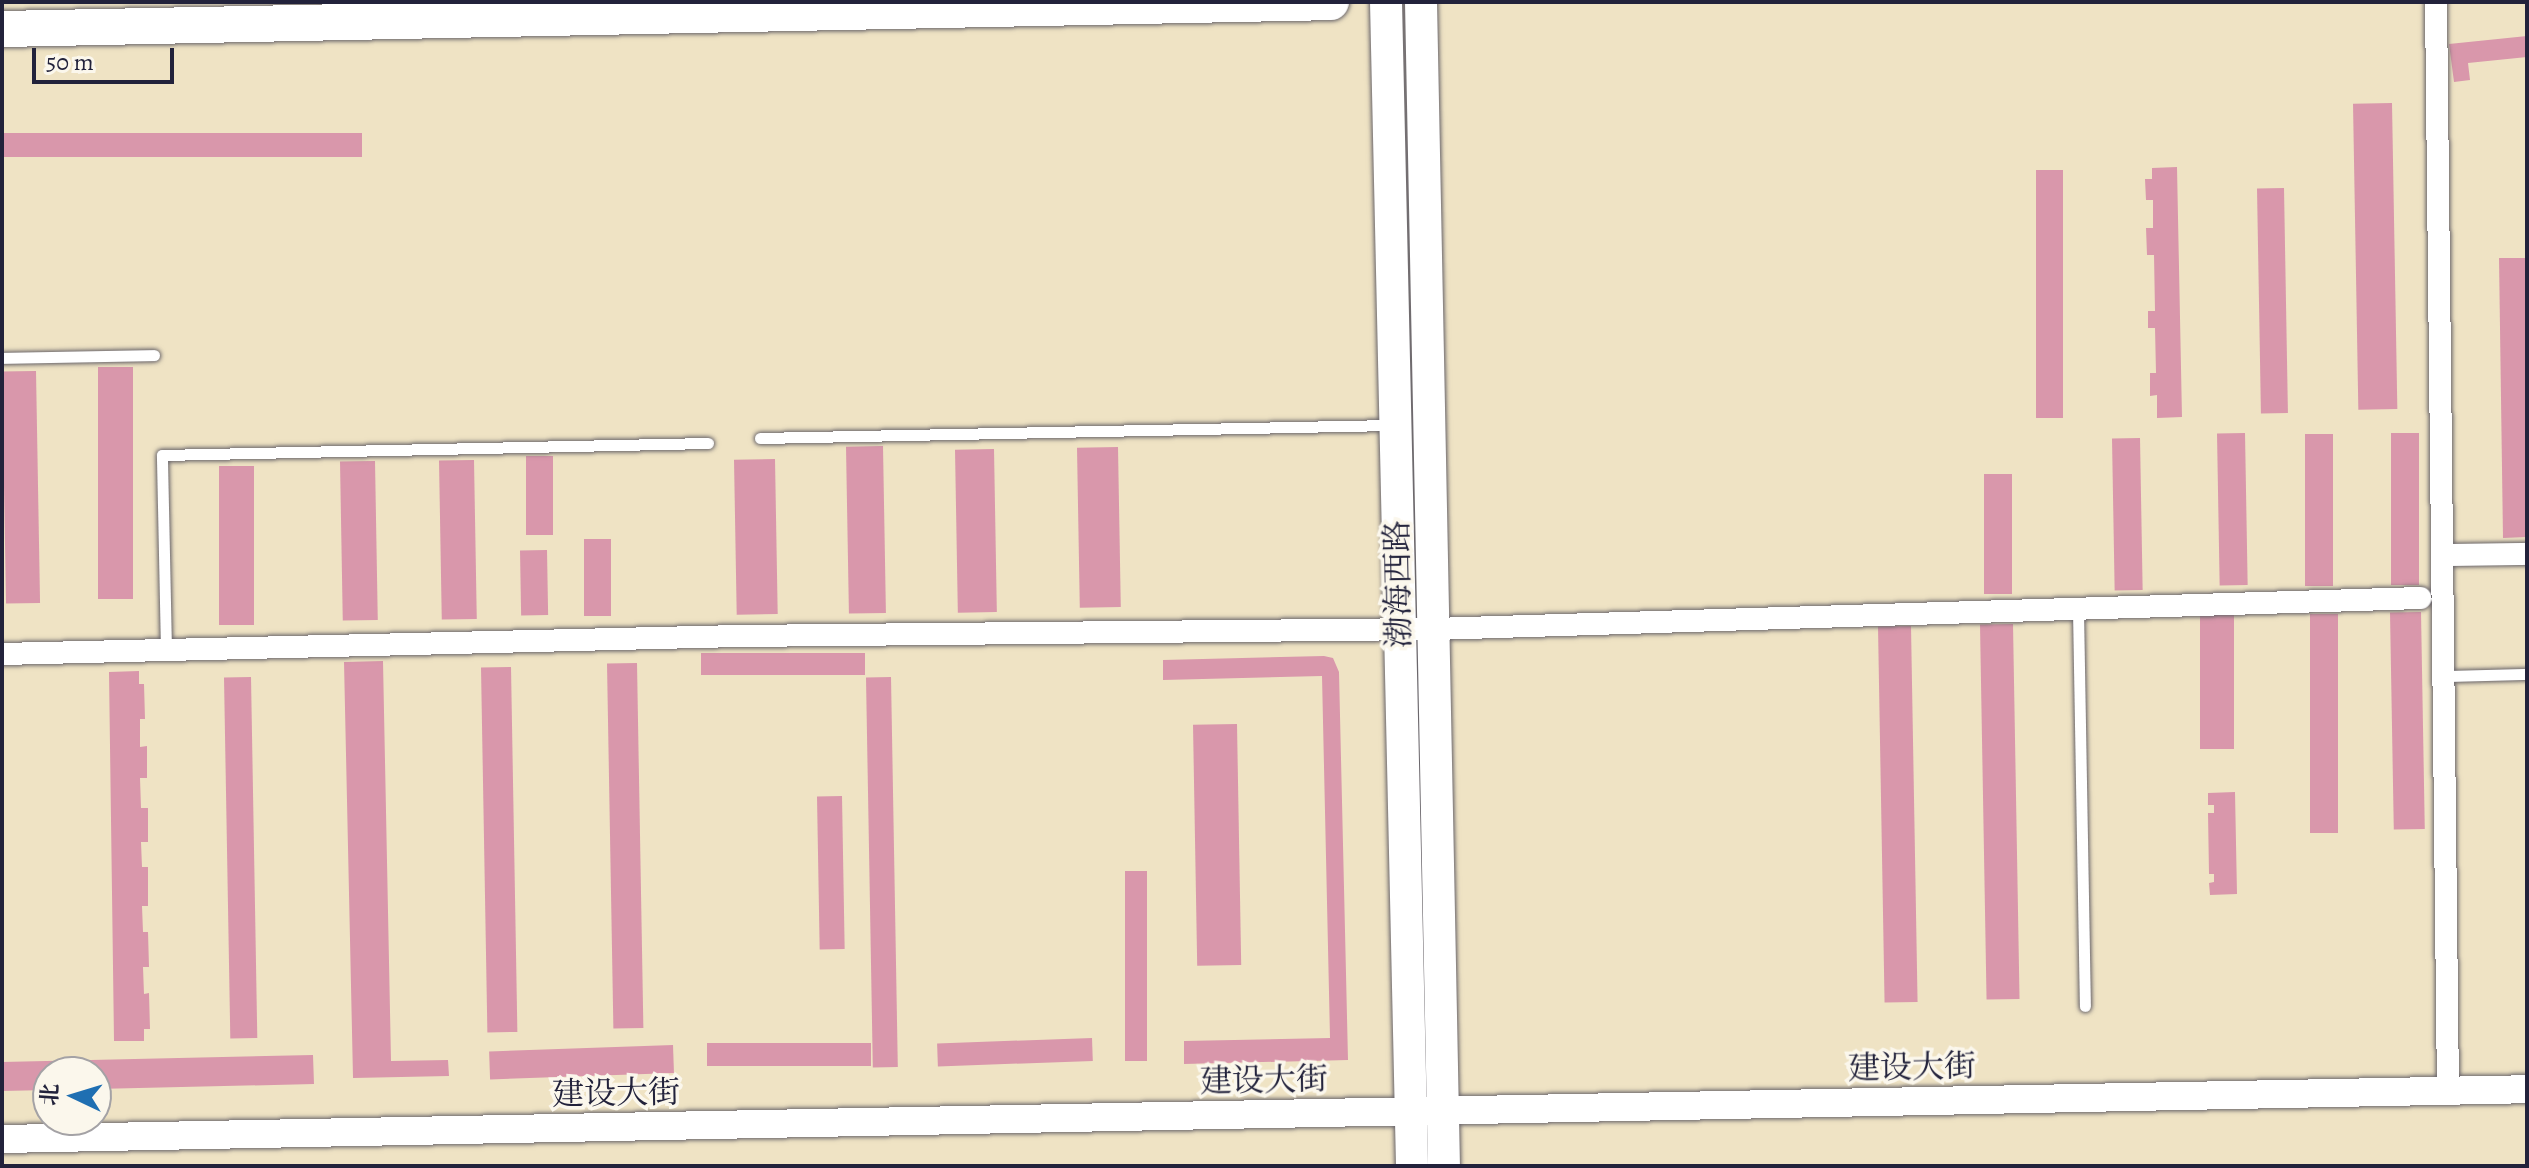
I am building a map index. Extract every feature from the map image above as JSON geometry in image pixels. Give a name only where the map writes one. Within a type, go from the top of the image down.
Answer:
[{"type":"main road","points":[[2,7],[249,2]]},
{"type":"main road","points":[[2,29],[1331,2]]},
{"type":"main road","name":"渤海西路","points":[[1386,2],[1412,1166]]},
{"type":"main road","name":"渤海西路","points":[[1421,2],[1444,1166]]},
{"type":"street","points":[[2436,2],[2448,1090]]},
{"type":"street","points":[[2443,555],[2527,554]]},
{"type":"street","points":[[2,654],[738,636],[1434,629],[2421,598]]},
{"type":"street","name":"建设大街","points":[[2,1139],[2527,1089]]},
{"type":"lane","points":[[2,358],[154,355]]},
{"type":"lane","points":[[760,438],[1395,425]]},
{"type":"lane","points":[[166,650],[162,455],[708,443]]},
{"type":"lane","points":[[2078,610],[2085,1006]]},
{"type":"lane","points":[[2444,676],[2527,674]]},
{"type":"building","points":[[2527,36],[2527,57],[2468,63],[2470,80],[2454,82],[2449,44]]},
{"type":"building","points":[[2392,103],[2397,409],[2358,410],[2353,104]]},
{"type":"building","points":[[2,133],[362,133],[362,157],[2,157]]},
{"type":"building","points":[[2177,167],[2182,417],[2157,418],[2157,395],[2150,396],[2150,373],[2156,373],[2155,328],[2148,328],[2148,311],[2155,311],[2154,255],[2147,255],[2146,228],[2153,228],[2153,200],[2146,200],[2145,179],[2152,179],[2152,168]]},
{"type":"building","points":[[2036,170],[2063,170],[2063,418],[2036,418]]},
{"type":"building","points":[[2257,188],[2284,188],[2288,413],[2261,413]]},
{"type":"building","points":[[2499,258],[2527,258],[2527,537],[2503,538]]},
{"type":"building","points":[[98,367],[133,367],[133,599],[98,599]]},
{"type":"building","points":[[36,371],[40,603],[6,604],[2,372]]},
{"type":"building","points":[[2217,433],[2245,433],[2248,585],[2220,585]]},
{"type":"building","points":[[2391,433],[2419,433],[2419,585],[2391,585]]},
{"type":"building","points":[[2305,434],[2333,434],[2333,586],[2305,586]]},
{"type":"building","points":[[2112,438],[2140,438],[2143,590],[2115,590]]},
{"type":"building","points":[[883,446],[886,613],[849,614],[846,447]]},
{"type":"building","points":[[1118,447],[1121,607],[1080,608],[1077,448]]},
{"type":"building","points":[[994,449],[997,612],[958,613],[955,450]]},
{"type":"building","points":[[526,456],[553,456],[553,535],[526,535]]},
{"type":"building","points":[[775,459],[778,614],[737,615],[734,460]]},
{"type":"building","points":[[474,460],[477,619],[442,620],[439,461]]},
{"type":"building","points":[[375,461],[378,620],[343,621],[340,462]]},
{"type":"building","points":[[219,466],[254,466],[254,625],[219,625]]},
{"type":"building","points":[[1984,474],[2012,474],[2012,594],[1984,594]]},
{"type":"building","points":[[584,539],[611,539],[611,616],[584,616]]},
{"type":"building","points":[[520,550],[547,550],[548,615],[521,615]]},
{"type":"building","points":[[2421,612],[2425,829],[2394,830],[2390,613]]},
{"type":"building","points":[[2310,614],[2338,614],[2338,833],[2310,833]]},
{"type":"building","points":[[2200,615],[2234,615],[2234,749],[2200,749]]},
{"type":"building","points":[[2013,624],[2020,999],[1987,1000],[1980,625]]},
{"type":"building","points":[[1911,626],[1918,1002],[1885,1003],[1878,627]]},
{"type":"building","points":[[701,653],[865,653],[865,675],[701,675]]},
{"type":"building","points":[[1333,658],[1339,672],[1348,1060],[1184,1064],[1184,1041],[1330,1038],[1322,676],[1163,680],[1163,660]]},
{"type":"building","points":[[383,661],[391,1061],[448,1060],[449,1076],[353,1078],[344,662]]},
{"type":"building","points":[[637,663],[643,1028],[613,1028],[607,664]]},
{"type":"building","points":[[511,667],[517,1032],[487,1032],[481,668]]},
{"type":"building","points":[[139,671],[139,684],[144,684],[145,719],[140,719],[140,747],[147,746],[147,778],[140,778],[141,808],[148,808],[148,842],[141,842],[142,867],[148,867],[148,906],[142,906],[143,932],[148,932],[149,967],[143,967],[144,994],[149,993],[150,1029],[144,1029],[144,1041],[114,1041],[109,672]]},
{"type":"building","points":[[224,677],[251,677],[257,1038],[230,1038]]},
{"type":"building","points":[[866,677],[891,677],[898,1067],[873,1067]]},
{"type":"building","points":[[1237,724],[1241,965],[1197,966],[1193,725]]},
{"type":"building","points":[[2235,792],[2237,894],[2210,895],[2209,883],[2214,882],[2214,874],[2209,874],[2208,813],[2214,813],[2214,805],[2208,805],[2208,793]]},
{"type":"building","points":[[817,796],[842,796],[845,949],[820,949]]},
{"type":"building","points":[[1125,871],[1147,871],[1147,1061],[1125,1061]]},
{"type":"building","points":[[1092,1038],[1093,1061],[938,1066],[937,1043]]},
{"type":"building","points":[[707,1043],[871,1043],[871,1066],[707,1066]]},
{"type":"building","points":[[673,1045],[674,1073],[490,1079],[489,1051]]},
{"type":"building","points":[[313,1055],[314,1084],[112,1089],[112,1060]]},
{"type":"building","points":[[32,1061],[32,1090],[2,1091],[2,1062]]}]
